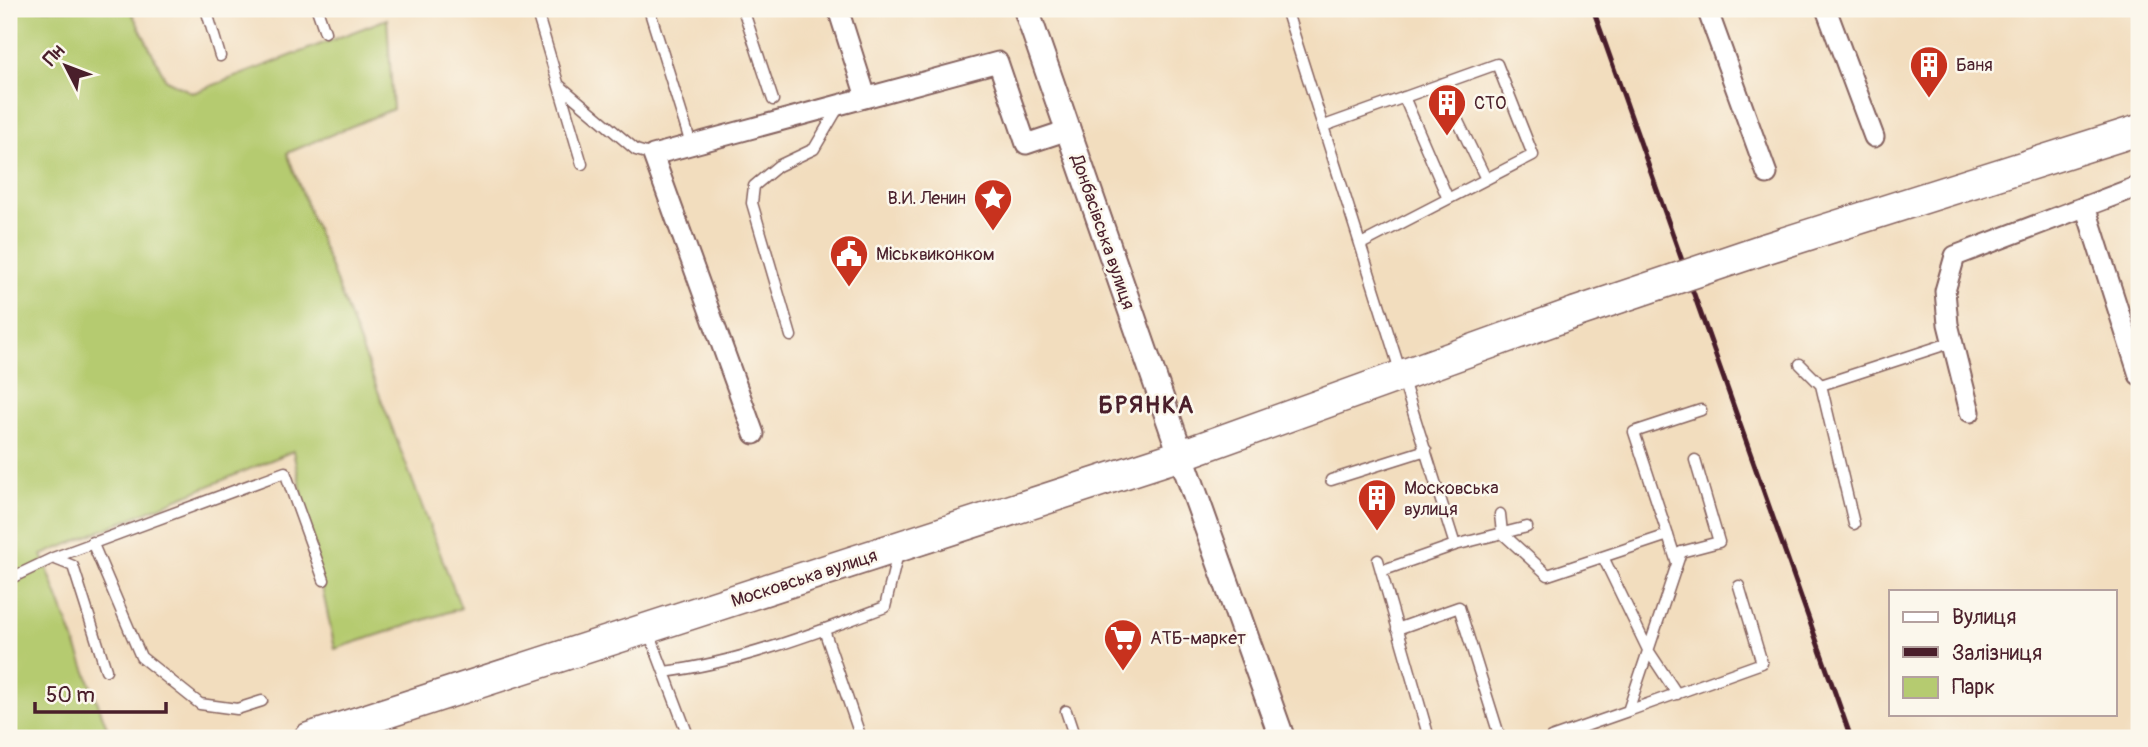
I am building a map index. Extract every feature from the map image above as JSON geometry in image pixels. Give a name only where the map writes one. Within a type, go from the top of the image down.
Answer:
[{"type":"main road","name":"Московська вулиця","points":[[309,738],[339,734],[648,629],[1181,456],[1574,313],[1764,249],[2139,130]]},
{"type":"street","points":[[838,9],[866,97]]},
{"type":"street","name":"Донбасівська вулиця","points":[[1026,9],[1282,738]]},
{"type":"street","points":[[1707,9],[1767,174]]},
{"type":"street","points":[[1826,9],[1874,137]]},
{"type":"street","points":[[754,434],[653,155],[998,62],[1026,144],[1068,130]]},
{"type":"street","points":[[1970,412],[1948,324],[1945,291],[1955,256],[2139,186]]},
{"type":"street","points":[[2085,206],[2139,375]]},
{"type":"lane","points":[[205,9],[220,55]]},
{"type":"lane","points":[[317,9],[325,32]]},
{"type":"lane","points":[[536,9],[582,164]]},
{"type":"lane","points":[[649,9],[691,144]]},
{"type":"lane","points":[[743,9],[773,100]]},
{"type":"lane","points":[[1286,9],[1455,545]]},
{"type":"lane","points":[[1324,126],[1497,64],[1533,155],[1361,244]]},
{"type":"lane","points":[[559,84],[636,150],[653,155]]},
{"type":"lane","points":[[1440,85],[1486,179]]},
{"type":"lane","points":[[1404,97],[1448,199]]},
{"type":"lane","points":[[792,336],[752,203],[754,186],[778,166],[814,149],[840,104]]},
{"type":"lane","points":[[1821,385],[1953,342]]},
{"type":"lane","points":[[1800,364],[1821,385],[1854,524]]},
{"type":"lane","points":[[1677,564],[1634,432],[1701,410]]},
{"type":"lane","points":[[1331,480],[1426,450]]},
{"type":"lane","points":[[1628,711],[1681,552],[1719,542],[1695,460]]},
{"type":"lane","points":[[9,579],[92,542],[285,472],[324,580]]},
{"type":"lane","points":[[1500,514],[1503,533],[1548,575],[1668,535]]},
{"type":"lane","points":[[1381,571],[1455,545],[1527,527]]},
{"type":"lane","points":[[92,542],[141,657],[200,704],[237,709],[262,702]]},
{"type":"lane","points":[[664,672],[695,668],[824,630],[885,607],[900,547]]},
{"type":"lane","points":[[1603,556],[1648,650],[1678,694]]},
{"type":"lane","points":[[53,558],[73,566],[106,670]]},
{"type":"lane","points":[[1378,560],[1429,738]]},
{"type":"lane","points":[[1551,738],[1762,663],[1739,586]]},
{"type":"lane","points":[[1398,629],[1459,607],[1500,738]]},
{"type":"lane","points":[[648,629],[689,738]]},
{"type":"lane","points":[[824,630],[861,738]]},
{"type":"lane","points":[[1066,711],[1075,738]]},
{"type":"green space","points":[[9,9],[130,9],[166,80],[193,93],[387,19],[393,109],[287,153],[461,608],[335,649],[293,451],[42,555],[111,738],[9,738]]},
{"type":"railway","points":[[1593,9],[1851,738]]},
{"type":"place","name":"Баня","points":[[1929,99]]},
{"type":"place","name":"СТО","points":[[1447,137]]},
{"type":"place","name":"В.И. Ленин","points":[[993,232]]},
{"type":"place","name":"Міськвиконком","points":[[849,288]]},
{"type":"place","name":"Московська вулиця","points":[[1377,532]]},
{"type":"place","name":"АТБ-маркет","points":[[1123,672]]},
{"type":"district","name":"БРЯНКА","points":[[1147,405]]}]
